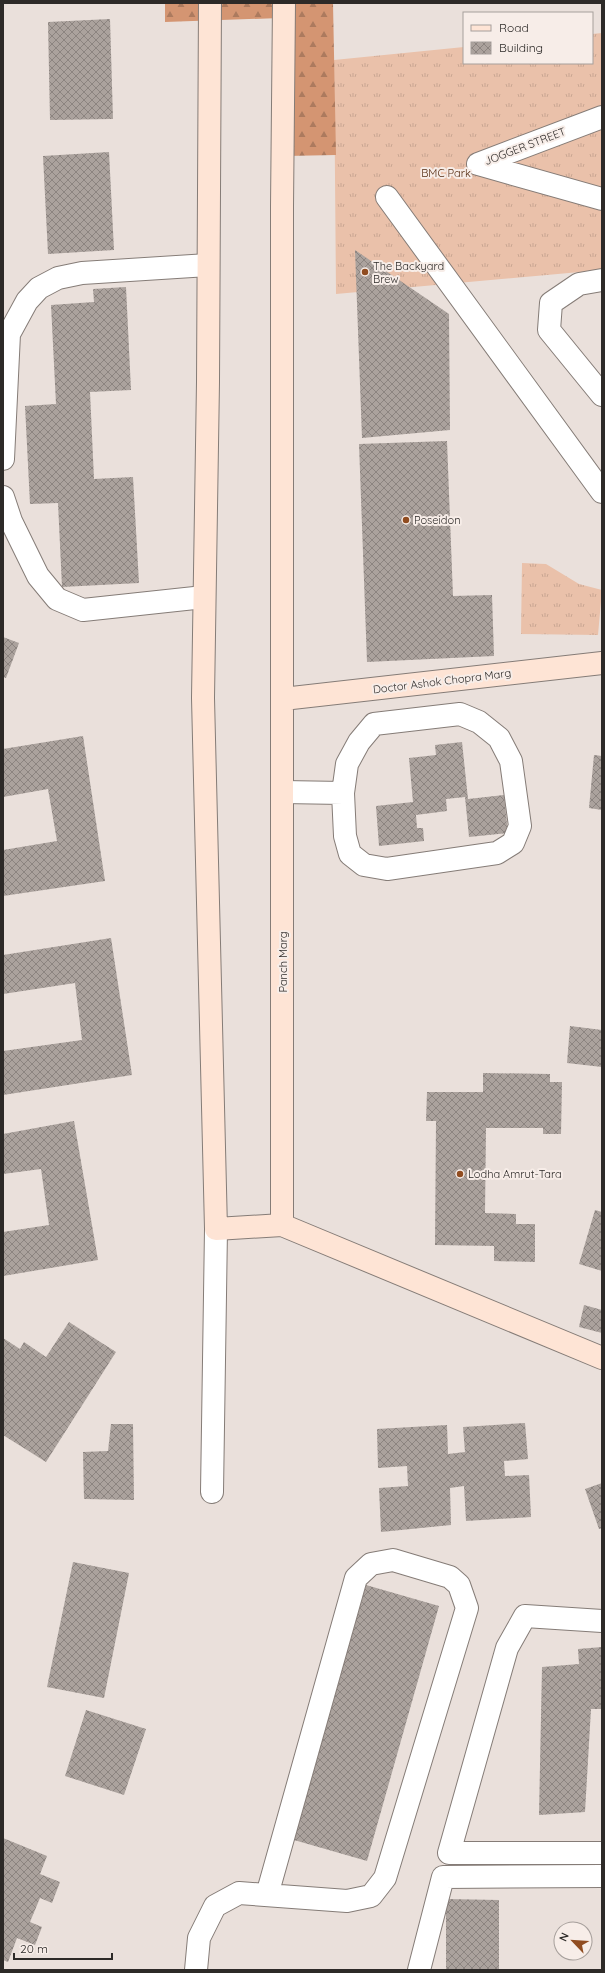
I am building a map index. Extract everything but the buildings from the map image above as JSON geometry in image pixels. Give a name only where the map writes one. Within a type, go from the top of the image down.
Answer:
[{"type":"street","points":[[210,3],[203,698],[216,1229],[212,1492]]},
{"type":"street","name":"Panch Marg","points":[[282,1225],[282,206],[284,3]]},
{"type":"street","name":"JOGGER STREET","points":[[602,117],[478,164],[602,199]]},
{"type":"street","points":[[387,197],[602,492]]},
{"type":"street","points":[[3,459],[9,334],[27,301],[39,288],[58,278],[82,272],[208,265]]},
{"type":"street","points":[[602,280],[579,284],[551,303],[549,330],[602,395]]},
{"type":"street","points":[[3,497],[11,521],[38,576],[57,599],[84,610],[204,597]]},
{"type":"street","name":"Doctor Ashok Chopra Marg","points":[[283,700],[602,662]]},
{"type":"street","points":[[460,714],[479,722],[499,738],[511,761],[520,826],[513,842],[497,853],[386,869],[364,865],[350,854],[345,836],[343,793],[347,764],[359,742],[374,724],[460,714]]},
{"type":"street","points":[[283,792],[343,793]]},
{"type":"street","points":[[216,1229],[282,1225],[602,1358]]},
{"type":"street","points":[[196,1970],[199,1938],[215,1906],[239,1894],[347,1901],[371,1896],[385,1878],[467,1608],[459,1585],[450,1577],[393,1560],[370,1564],[356,1578],[267,1895]]},
{"type":"street","points":[[602,1621],[525,1616],[507,1648],[450,1853],[602,1853]]},
{"type":"street","points":[[419,1970],[443,1877],[602,1876]]},
{"type":"green space","points":[[165,3],[333,3],[336,155],[286,156],[280,18],[165,22]]},
{"type":"green space","name":"BMC Park","points":[[602,33],[602,270],[336,294],[334,60],[463,47],[463,64],[593,64],[593,34]]},
{"type":"green space","points":[[522,563],[546,564],[579,584],[602,590],[598,635],[521,634]]},
{"type":"place","name":"The Backyard Brew","points":[[365,272]]},
{"type":"place","name":"Poseidon","points":[[406,520]]},
{"type":"place","name":"Lodha Amrut-Tara","points":[[460,1174]]}]
